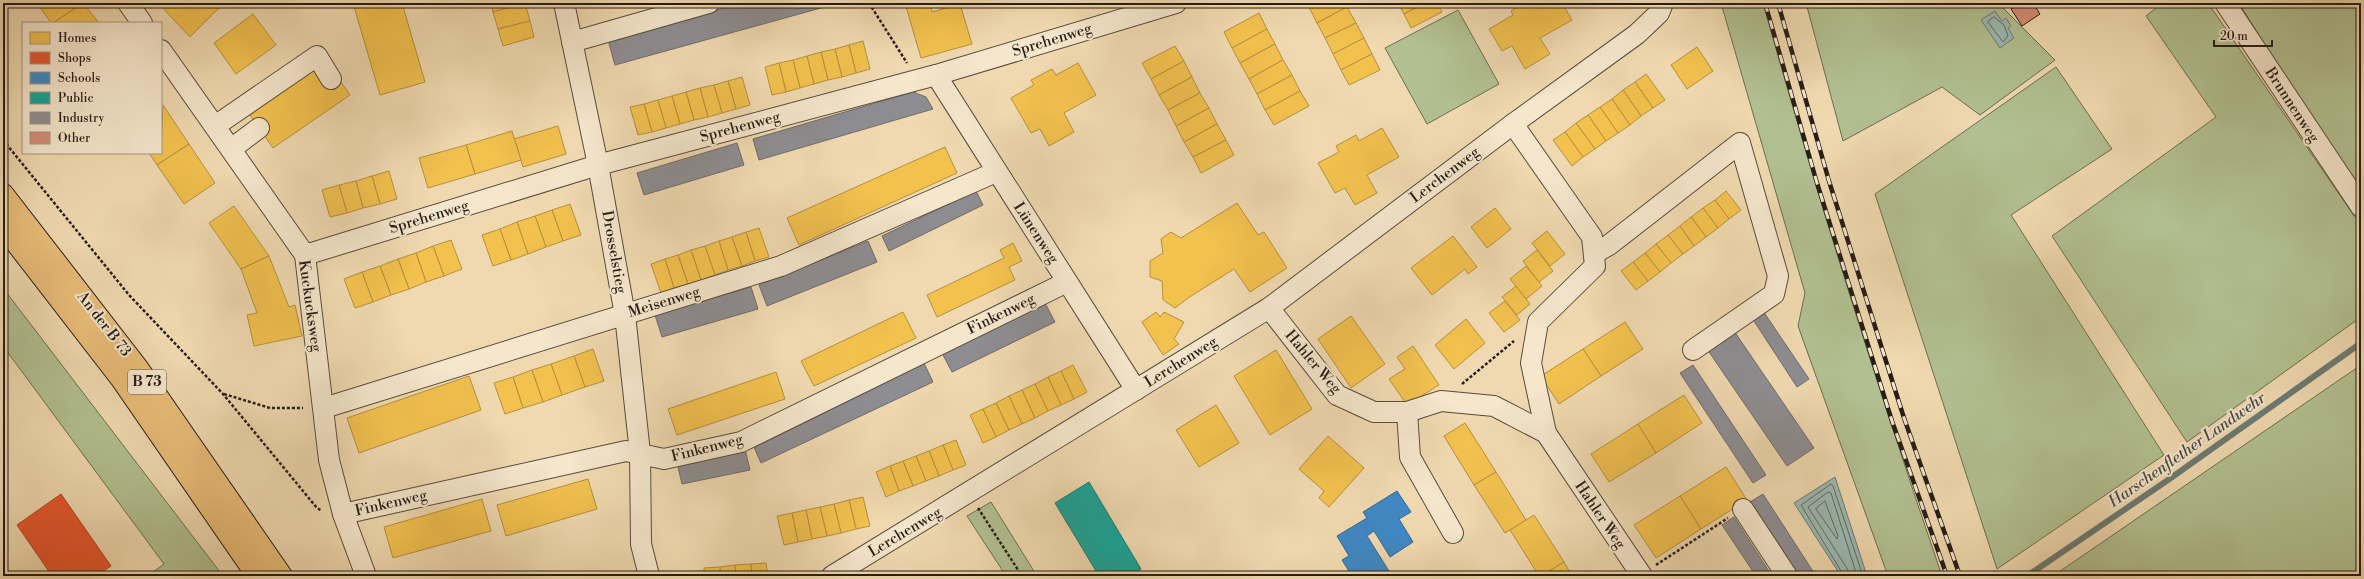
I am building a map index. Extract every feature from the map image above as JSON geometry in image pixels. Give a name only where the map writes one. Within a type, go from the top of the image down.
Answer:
[{"type":"main road","name":"An der B 73","points":[[3,195],[138,368],[281,576]]},
{"type":"main road","name":"An der B 73","points":[[3,225],[122,379],[258,576]]},
{"type":"street","points":[[128,3],[141,22]]},
{"type":"street","name":"Drosselstieg","points":[[564,3],[598,165],[625,314],[640,453],[642,544],[649,576]]},
{"type":"street","points":[[572,42],[709,3]]},
{"type":"street","name":"Sprehenweg","points":[[305,255],[598,165],[927,78],[1176,3]]},
{"type":"street","name":"Lerchenweg","points":[[832,576],[1270,308],[1513,124],[1637,34],[1659,13],[1663,3]]},
{"type":"street","name":"Brunnenweg","points":[[2225,3],[2361,207]]},
{"type":"street","name":"Kuckucksweg","points":[[162,51],[305,255],[329,460],[342,514],[366,576]]},
{"type":"street","points":[[215,126],[316,56],[331,79]]},
{"type":"street","name":"Lünenweg","points":[[927,78],[996,172],[1136,390]]},
{"type":"street","points":[[1513,124],[1592,237],[1594,252],[1595,266],[1538,322]]},
{"type":"street","points":[[231,149],[260,128]]},
{"type":"street","points":[[1594,252],[1609,245],[1740,143],[1778,276],[1774,294],[1693,350]]},
{"type":"street","name":"Meisenweg","points":[[324,408],[781,266],[996,172]]},
{"type":"street","name":"Finkenweg","points":[[342,514],[626,451],[664,459],[741,442],[1067,282]]},
{"type":"street","name":"Hahler Weg","points":[[1270,308],[1337,395],[1374,412],[1408,412],[1441,401],[1494,406],[1546,433]]},
{"type":"street","name":"Hahler Weg","points":[[1538,322],[1531,363],[1546,433],[1641,575]]},
{"type":"street","points":[[1408,412],[1410,457],[1453,533]]},
{"type":"street","points":[[1743,509],[1787,576]]},
{"type":"path","points":[[869,3],[927,78]]},
{"type":"path","points":[[3,140],[129,295],[223,394],[317,508],[332,516],[342,514]]},
{"type":"path","points":[[1441,401],[1538,322]]},
{"type":"path","points":[[223,394],[270,408],[324,408]]},
{"type":"path","points":[[968,493],[1022,576]]},
{"type":"path","points":[[1641,575],[1743,509]]},
{"type":"green space","points":[[1721,3],[1763,3],[1848,291],[1942,576],[1888,576],[1798,326],[1805,293]]},
{"type":"green space","points":[[1806,3],[1850,3],[1851,5],[1853,3],[1998,3],[2055,60],[1980,115],[1942,87],[1843,141]]},
{"type":"green space","points":[[2162,3],[2208,3],[2361,226],[2361,317],[2187,442],[2052,236],[2216,117],[2146,16]]},
{"type":"green space","points":[[2239,3],[2361,3],[2361,198],[2348,180]]},
{"type":"green space","points":[[1458,10],[1499,84],[1427,124],[1385,48]]},
{"type":"green space","points":[[2056,67],[2112,149],[2011,215],[2164,455],[1997,569],[1875,194]]},
{"type":"green space","points":[[3,288],[223,576],[148,576],[164,564],[3,346]]},
{"type":"green space","points":[[2361,365],[2361,576],[2053,576]]},
{"type":"green space","points":[[991,502],[1037,576],[1006,576],[967,516]]},
{"type":"water","points":[[1995,11],[2002,21],[2006,18],[2011,26],[2008,28],[2014,38],[2000,48],[1981,20]]},
{"type":"water","points":[[1835,477],[1867,576],[1841,576],[1794,503]]},
{"type":"building: Homes","points":[[37,3],[83,3],[54,22],[50,22]]},
{"type":"building: Homes","points":[[83,3],[98,22],[54,22]]},
{"type":"building: Homes","points":[[158,3],[224,3],[190,37]]},
{"type":"building: Homes","points":[[353,3],[402,3],[425,82],[380,95]]},
{"type":"building: Homes","points":[[491,3],[525,3],[493,12]]},
{"type":"building: Homes","points":[[525,3],[530,21],[498,29],[493,12]]},
{"type":"building: Homes","points":[[905,3],[930,3],[932,12],[960,4],[972,44],[921,58]]},
{"type":"building: Homes","points":[[1316,3],[1345,3],[1347,7],[1317,23],[1309,7]]},
{"type":"building: Homes","points":[[1398,3],[1425,3],[1404,14]]},
{"type":"building: Homes","points":[[1425,3],[1437,3],[1442,12],[1411,28],[1404,14]]},
{"type":"building: Homes","points":[[1524,3],[1562,3],[1572,20],[1540,38],[1550,54],[1525,69],[1512,46],[1502,51],[1489,29],[1513,15],[1511,11]]},
{"type":"building: Homes","points":[[1347,7],[1356,23],[1325,38],[1317,23]]},
{"type":"building: Homes","points":[[1259,13],[1267,29],[1232,48],[1224,32]]},
{"type":"building: Homes","points":[[253,14],[276,45],[236,74],[214,43]]},
{"type":"building: Homes","points":[[530,21],[534,37],[503,46],[498,29]]},
{"type":"building: Homes","points":[[1356,23],[1364,38],[1333,54],[1325,38]]},
{"type":"building: Homes","points":[[1267,29],[1275,44],[1240,63],[1232,48]]},
{"type":"building: Homes","points":[[1364,38],[1372,54],[1341,70],[1333,54]]},
{"type":"building: Homes","points":[[863,41],[870,69],[856,73],[849,45]]},
{"type":"building: Homes","points":[[1275,44],[1283,60],[1249,79],[1240,63]]},
{"type":"building: Homes","points":[[849,45],[856,73],[842,77],[835,49]]},
{"type":"building: Homes","points":[[1175,46],[1184,61],[1151,79],[1142,63]]},
{"type":"building: Homes","points":[[1697,47],[1713,71],[1687,89],[1671,65]]},
{"type":"building: Homes","points":[[835,49],[842,77],[828,80],[821,52]]},
{"type":"building: Homes","points":[[821,52],[828,80],[814,84],[807,56]]},
{"type":"building: Homes","points":[[1372,54],[1380,70],[1349,85],[1341,70]]},
{"type":"building: Homes","points":[[323,56],[350,95],[273,148],[246,109]]},
{"type":"building: Homes","points":[[807,56],[814,84],[800,88],[793,60]]},
{"type":"building: Homes","points":[[793,60],[800,88],[786,92],[779,63]]},
{"type":"building: Homes","points":[[1283,60],[1292,75],[1257,94],[1249,79]]},
{"type":"building: Homes","points":[[1184,61],[1192,77],[1159,95],[1151,79]]},
{"type":"building: Homes","points":[[779,63],[786,92],[772,95],[765,67]]},
{"type":"building: Homes","points":[[1078,63],[1096,95],[1064,113],[1074,132],[1049,146],[1040,129],[1031,133],[1011,98],[1034,85],[1031,80],[1052,69],[1056,75]]},
{"type":"building: Homes","points":[[1646,74],[1665,100],[1653,108],[1635,82]]},
{"type":"building: Homes","points":[[1292,75],[1300,91],[1265,110],[1257,94]]},
{"type":"building: Homes","points":[[742,77],[750,105],[736,109],[728,81]]},
{"type":"building: Homes","points":[[1192,77],[1200,93],[1168,110],[1159,95]]},
{"type":"building: Homes","points":[[728,81],[736,109],[722,113],[714,85]]},
{"type":"building: Homes","points":[[1635,82],[1653,108],[1641,116],[1623,90]]},
{"type":"building: Homes","points":[[714,85],[722,113],[708,117],[700,88]]},
{"type":"building: Homes","points":[[700,88],[708,117],[694,120],[686,92]]},
{"type":"building: Homes","points":[[1623,90],[1641,116],[1630,125],[1612,99]]},
{"type":"building: Homes","points":[[1300,91],[1309,106],[1274,125],[1265,110]]},
{"type":"building: Homes","points":[[686,92],[694,120],[680,124],[672,96]]},
{"type":"building: Homes","points":[[1200,93],[1209,108],[1176,126],[1168,110]]},
{"type":"building: Homes","points":[[672,96],[680,124],[666,128],[658,100]]},
{"type":"building: Homes","points":[[1612,99],[1630,125],[1618,133],[1600,107]]},
{"type":"building: Homes","points":[[658,100],[666,128],[652,132],[644,104]]},
{"type":"building: Homes","points":[[644,104],[652,132],[638,135],[630,107]]},
{"type":"building: Homes","points":[[163,105],[189,144],[157,165],[150,154],[162,154]]},
{"type":"building: Homes","points":[[1600,107],[1618,133],[1606,141],[1588,115]]},
{"type":"building: Homes","points":[[1209,108],[1217,124],[1184,142],[1176,126]]},
{"type":"building: Homes","points":[[1588,115],[1606,141],[1595,149],[1576,123]]},
{"type":"building: Homes","points":[[1576,123],[1595,149],[1583,157],[1565,132]]},
{"type":"building: Homes","points":[[1217,124],[1226,140],[1193,157],[1184,142]]},
{"type":"building: Homes","points":[[558,126],[566,154],[523,167],[514,139]]},
{"type":"building: Homes","points":[[1382,128],[1399,157],[1367,175],[1377,193],[1355,205],[1345,188],[1335,193],[1318,163],[1339,152],[1336,146],[1356,135],[1359,141]]},
{"type":"building: Homes","points":[[512,131],[521,160],[475,174],[466,145]]},
{"type":"building: Homes","points":[[1565,132],[1583,157],[1572,166],[1553,140]]},
{"type":"building: Homes","points":[[1226,140],[1234,155],[1201,173],[1193,157]]},
{"type":"building: Homes","points":[[189,144],[215,183],[184,204],[157,165]]},
{"type":"building: Homes","points":[[466,145],[475,174],[428,188],[419,158]]},
{"type":"building: Homes","points":[[945,147],[957,173],[799,245],[787,218]]},
{"type":"building: Homes","points":[[389,171],[397,199],[380,204],[372,176]]},
{"type":"building: Homes","points":[[372,176],[380,204],[363,208],[356,181]]},
{"type":"building: Homes","points":[[356,181],[363,208],[347,213],[339,185]]},
{"type":"building: Homes","points":[[339,185],[347,213],[330,217],[322,190]]},
{"type":"building: Homes","points":[[1726,191],[1741,210],[1729,219],[1715,200]]},
{"type":"building: Homes","points":[[1715,200],[1729,219],[1718,228],[1703,208]]},
{"type":"building: Homes","points":[[1237,203],[1258,235],[1264,232],[1287,268],[1250,292],[1234,269],[1175,308],[1163,300],[1162,281],[1150,277],[1150,261],[1163,253],[1161,239],[1171,232],[1181,238]]},
{"type":"building: Homes","points":[[570,204],[581,235],[563,241],[552,210]]},
{"type":"building: Homes","points":[[234,206],[269,256],[241,269],[209,223]]},
{"type":"building: Homes","points":[[1495,208],[1511,229],[1487,248],[1471,227]]},
{"type":"building: Homes","points":[[1703,208],[1718,228],[1706,237],[1691,217]]},
{"type":"building: Homes","points":[[552,210],[563,241],[546,247],[535,216]]},
{"type":"building: Homes","points":[[535,216],[546,247],[528,254],[517,222]]},
{"type":"building: Homes","points":[[1691,217],[1706,237],[1694,246],[1680,226]]},
{"type":"building: Homes","points":[[517,222],[528,254],[511,260],[500,229]]},
{"type":"building: Homes","points":[[1680,226],[1694,246],[1683,254],[1668,235]]},
{"type":"building: Homes","points":[[759,228],[769,257],[755,261],[746,232]]},
{"type":"building: Homes","points":[[500,229],[511,260],[493,266],[482,235]]},
{"type":"building: Homes","points":[[1547,231],[1565,254],[1550,266],[1532,243]]},
{"type":"building: Homes","points":[[746,232],[755,261],[742,266],[732,237]]},
{"type":"building: Homes","points":[[1668,235],[1683,254],[1671,263],[1656,244]]},
{"type":"building: Homes","points":[[1453,236],[1477,267],[1468,274],[1465,269],[1432,295],[1411,268]]},
{"type":"building: Homes","points":[[732,237],[742,266],[728,270],[719,241]]},
{"type":"building: Homes","points":[[451,240],[462,269],[444,276],[433,246]]},
{"type":"building: Homes","points":[[719,241],[728,270],[715,275],[705,246]]},
{"type":"building: Homes","points":[[1013,243],[1022,261],[1009,267],[1015,280],[937,317],[927,295],[1004,258],[1000,250]]},
{"type":"building: Homes","points":[[1656,244],[1671,263],[1660,272],[1645,253]]},
{"type":"building: Homes","points":[[433,246],[444,276],[426,282],[416,253]]},
{"type":"building: Homes","points":[[705,246],[715,275],[701,280],[691,250]]},
{"type":"building: Homes","points":[[691,250],[701,280],[688,284],[678,255]]},
{"type":"building: Homes","points":[[1537,250],[1553,271],[1539,282],[1523,261]]},
{"type":"building: Homes","points":[[416,253],[426,282],[409,289],[398,259]]},
{"type":"building: Homes","points":[[1645,253],[1660,272],[1648,281],[1633,262]]},
{"type":"building: Homes","points":[[678,255],[688,284],[674,288],[665,259]]},
{"type":"building: Homes","points":[[269,256],[289,307],[295,305],[302,336],[254,346],[247,315],[257,313],[241,269]]},
{"type":"building: Homes","points":[[398,259],[409,289],[391,295],[380,266]]},
{"type":"building: Homes","points":[[665,259],[674,288],[661,293],[651,264]]},
{"type":"building: Homes","points":[[1633,262],[1648,281],[1636,290],[1621,271]]},
{"type":"building: Homes","points":[[380,266],[391,295],[373,302],[362,272]]},
{"type":"building: Homes","points":[[1526,266],[1542,286],[1526,299],[1510,279]]},
{"type":"building: Homes","points":[[362,272],[373,302],[355,308],[344,279]]},
{"type":"building: Homes","points":[[1516,286],[1530,304],[1517,315],[1502,297]]},
{"type":"building: Homes","points":[[1505,301],[1520,320],[1504,332],[1489,313]]},
{"type":"building: Homes","points":[[903,312],[916,338],[814,386],[801,361]]},
{"type":"building: Homes","points":[[1156,312],[1160,317],[1164,312],[1184,322],[1174,339],[1179,344],[1163,355],[1142,322]]},
{"type":"building: Homes","points":[[1351,316],[1385,364],[1351,388],[1318,339]]},
{"type":"building: Homes","points":[[1466,319],[1485,343],[1454,369],[1435,345]]},
{"type":"building: Homes","points":[[1625,322],[1643,349],[1601,376],[1583,349]]},
{"type":"building: Homes","points":[[1413,346],[1439,385],[1407,405],[1389,379],[1405,369],[1397,357]]},
{"type":"building: Homes","points":[[593,349],[604,381],[585,387],[574,356]]},
{"type":"building: Homes","points":[[1583,349],[1601,376],[1559,404],[1541,376]]},
{"type":"building: Homes","points":[[1276,350],[1312,409],[1270,435],[1234,376]]},
{"type":"building: Homes","points":[[574,356],[585,387],[562,395],[551,364]]},
{"type":"building: Homes","points":[[551,364],[562,395],[543,402],[532,370]]},
{"type":"building: Homes","points":[[1073,365],[1087,392],[1074,399],[1061,371]]},
{"type":"building: Homes","points":[[532,370],[543,402],[523,408],[513,377]]},
{"type":"building: Homes","points":[[1061,371],[1074,399],[1061,405],[1048,377]]},
{"type":"building: Homes","points":[[776,372],[785,399],[677,435],[668,409]]},
{"type":"building: Homes","points":[[469,376],[481,410],[359,453],[347,418]]},
{"type":"building: Homes","points":[[513,377],[523,408],[505,414],[494,383]]},
{"type":"building: Homes","points":[[1048,377],[1061,405],[1048,411],[1035,384]]},
{"type":"building: Homes","points":[[1035,384],[1048,411],[1035,418],[1022,390]]},
{"type":"building: Homes","points":[[1022,390],[1035,418],[1022,424],[1009,396]]},
{"type":"building: Homes","points":[[1684,395],[1702,423],[1656,453],[1638,424]]},
{"type":"building: Homes","points":[[1009,396],[1022,424],[1009,430],[996,403]]},
{"type":"building: Homes","points":[[996,403],[1009,430],[996,437],[983,409]]},
{"type":"building: Homes","points":[[1216,405],[1239,443],[1199,467],[1176,430]]},
{"type":"building: Homes","points":[[983,409],[996,437],[983,443],[970,415]]},
{"type":"building: Homes","points":[[1465,423],[1496,472],[1474,485],[1444,436]]},
{"type":"building: Homes","points":[[1638,424],[1656,453],[1609,482],[1591,454]]},
{"type":"building: Homes","points":[[1328,436],[1364,468],[1329,507],[1319,498],[1324,491],[1299,469]]},
{"type":"building: Homes","points":[[956,440],[966,465],[953,470],[943,445]]},
{"type":"building: Homes","points":[[943,445],[953,470],[939,476],[929,451]]},
{"type":"building: Homes","points":[[929,451],[939,476],[926,481],[916,456]]},
{"type":"building: Homes","points":[[916,456],[926,481],[913,486],[903,461]]},
{"type":"building: Homes","points":[[903,461],[913,486],[899,491],[890,466]]},
{"type":"building: Homes","points":[[890,466],[899,491],[886,497],[876,472]]},
{"type":"building: Homes","points":[[1726,467],[1747,500],[1701,529],[1680,496]]},
{"type":"building: Homes","points":[[1496,472],[1526,520],[1505,533],[1474,485]]},
{"type":"building: Homes","points":[[588,479],[597,509],[506,536],[497,505]]},
{"type":"building: Homes","points":[[1680,496],[1701,529],[1656,558],[1634,525]]},
{"type":"building: Homes","points":[[863,497],[870,526],[856,529],[849,500]]},
{"type":"building: Homes","points":[[482,499],[491,531],[393,558],[384,527]]},
{"type":"building: Homes","points":[[849,500],[856,529],[841,533],[834,504]]},
{"type":"building: Homes","points":[[834,504],[841,533],[827,536],[820,507]]},
{"type":"building: Homes","points":[[820,507],[827,536],[812,539],[806,510]]},
{"type":"building: Homes","points":[[806,510],[812,539],[798,542],[792,513]]},
{"type":"building: Homes","points":[[792,513],[798,542],[784,545],[777,516]]},
{"type":"building: Homes","points":[[1534,515],[1564,562],[1541,576],[1539,576],[1510,530]]},
{"type":"building: Homes","points":[[1564,562],[1572,576],[1541,576]]},
{"type":"building: Homes","points":[[766,563],[768,576],[752,576],[751,564]]},
{"type":"building: Homes","points":[[751,564],[752,576],[736,576],[735,565]]},
{"type":"building: Homes","points":[[735,565],[736,576],[720,576],[720,567]]},
{"type":"building: Homes","points":[[720,567],[720,576],[704,576],[704,568]]},
{"type":"building: Homes","points":[[704,571],[704,576],[688,576],[688,572]]},
{"type":"building: Homes","points":[[688,572],[688,576],[673,576],[673,573]]},
{"type":"building: Shops","points":[[61,494],[111,566],[96,576],[52,576],[17,525]]},
{"type":"building: Schools","points":[[1397,491],[1411,512],[1399,519],[1413,542],[1390,557],[1374,531],[1367,536],[1389,571],[1381,576],[1352,576],[1342,560],[1349,556],[1337,536],[1367,518],[1363,512]]},
{"type":"building: Public","points":[[1089,482],[1141,569],[1129,576],[1099,576],[1055,503]]},
{"type":"building: Industry","points":[[742,3],[839,3],[615,65],[608,40]]},
{"type":"building: Industry","points":[[913,92],[926,97],[933,109],[759,160],[753,139]]},
{"type":"building: Industry","points":[[737,143],[744,165],[644,195],[637,173]]},
{"type":"building: Industry","points":[[976,191],[983,205],[889,251],[882,236]]},
{"type":"building: Industry","points":[[868,241],[877,262],[767,306],[759,285]]},
{"type":"building: Industry","points":[[751,287],[758,309],[662,337],[655,315]]},
{"type":"building: Industry","points":[[1045,303],[1055,322],[952,372],[942,353]]},
{"type":"building: Industry","points":[[1763,311],[1809,379],[1797,387],[1752,318]]},
{"type":"building: Industry","points":[[1734,331],[1814,448],[1787,466],[1707,349]]},
{"type":"building: Industry","points":[[924,363],[933,382],[761,463],[753,445]]},
{"type":"building: Industry","points":[[1693,365],[1766,475],[1753,483],[1680,373]]},
{"type":"building: Industry","points":[[745,449],[750,470],[682,484],[677,463]]},
{"type":"building: Industry","points":[[1763,494],[1816,576],[1798,576],[1750,502]]},
{"type":"building: Industry","points":[[1734,517],[1772,576],[1756,576],[1722,525]]},
{"type":"building: Other","points":[[2020,3],[2033,3],[2040,14],[2022,26],[2011,9]]},
{"type":"waterway","name":"Harschenflether Landwehr","points":[[2027,576],[2168,480],[2361,343]]},
{"type":"railway","points":[[1765,3],[1817,183],[1892,421],[1947,576]]},
{"type":"railway","points":[[1778,3],[1829,181],[1904,418],[1960,576]]}]
